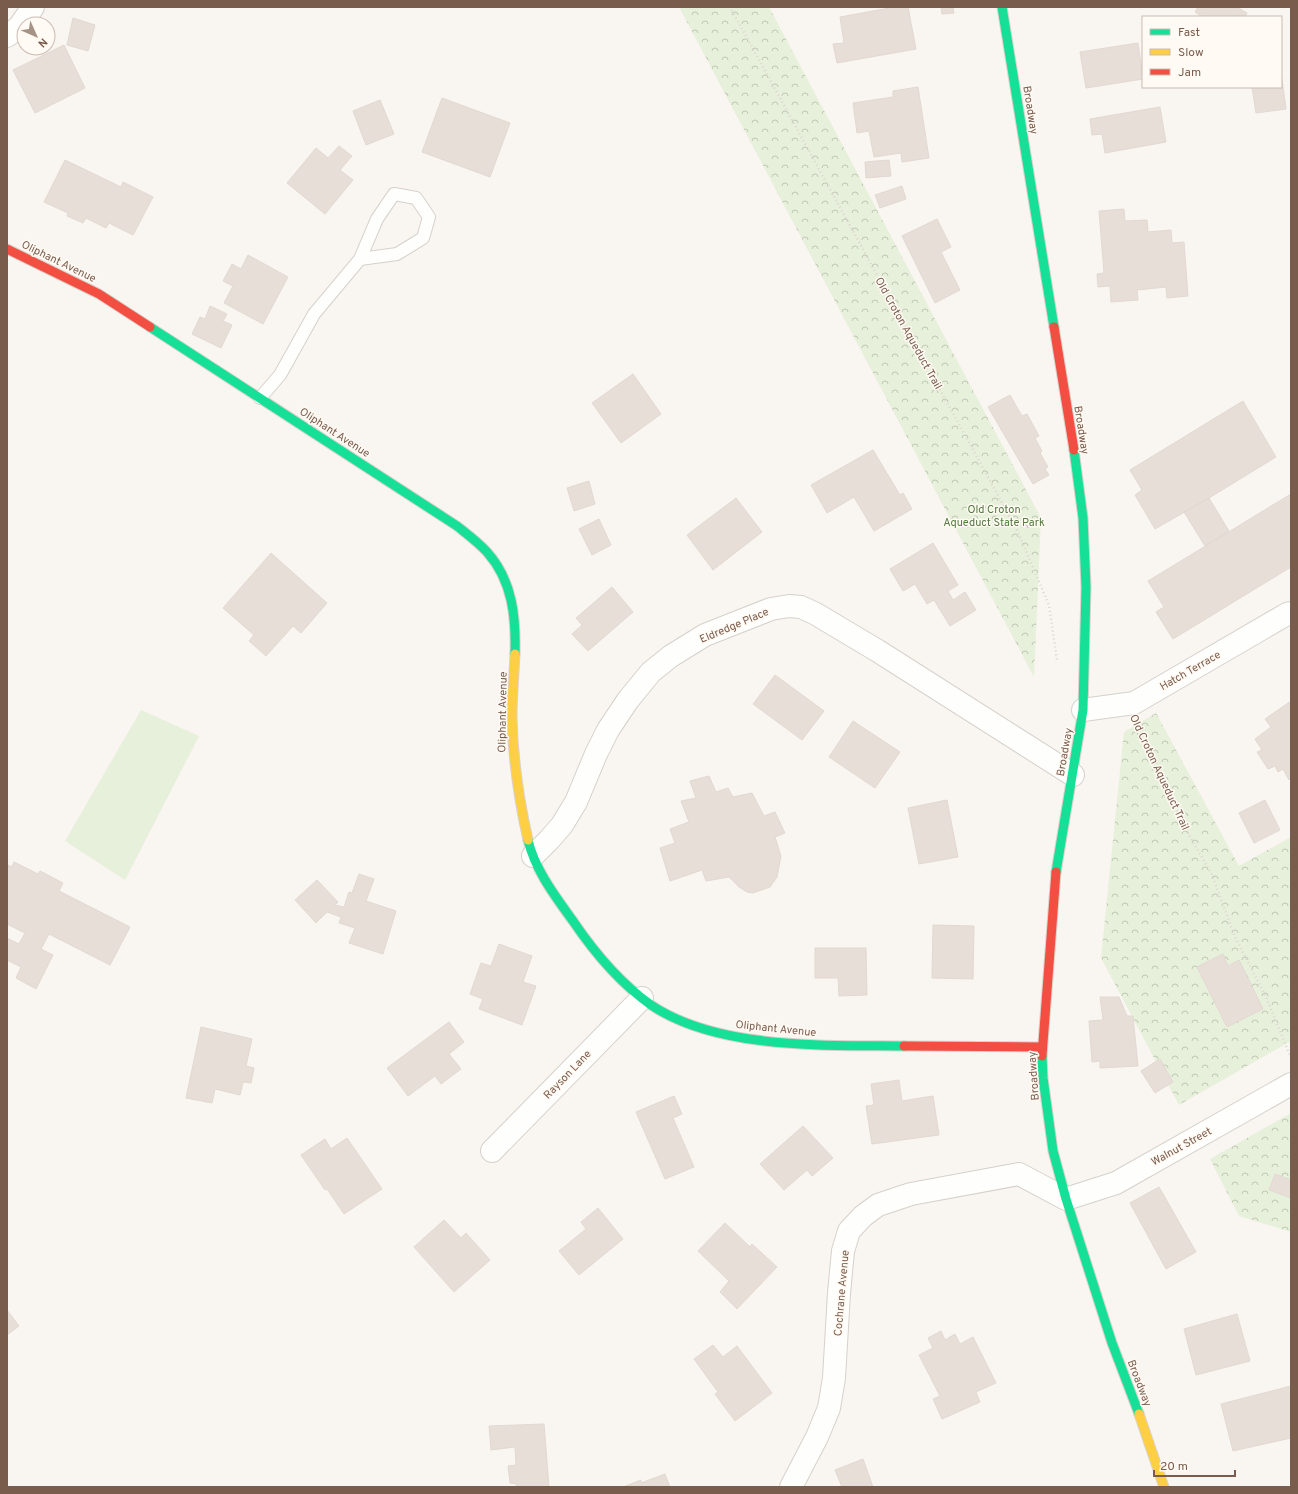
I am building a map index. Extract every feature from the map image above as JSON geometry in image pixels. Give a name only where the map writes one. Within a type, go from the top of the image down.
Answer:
[{"type":"main road","name":"Broadway","points":[[1002,7],[1078,477],[1086,587],[1083,710],[1055,877],[1046,1016],[1042,1047],[1043,1078],[1053,1151],[1066,1199],[1112,1343],[1145,1430],[1164,1487]]},
{"type":"main road","name":"Oliphant Avenue","points":[[7,249],[99,294],[457,526],[489,554],[509,586],[513,604],[516,625],[512,715],[513,761],[519,801],[533,856],[555,896],[581,932],[618,975],[642,998],[662,1011],[697,1026],[739,1038],[808,1045],[1042,1047]]},
{"type":"street","points":[[7,36],[19,27],[33,7]]},
{"type":"street","name":"Eldredge Place","points":[[533,856],[562,825],[576,802],[596,754],[608,730],[628,700],[651,672],[671,656],[705,635],[771,609],[789,606],[801,607],[816,614],[878,651],[1072,775]]},
{"type":"street","name":"Hatch Terrace","points":[[1083,710],[1134,703],[1291,613]]},
{"type":"street","name":"Rayson Lane","points":[[492,1151],[642,998]]},
{"type":"street","name":"Walnut Street","points":[[1066,1199],[1116,1183],[1291,1084]]},
{"type":"street","name":"Cochrane Avenue","points":[[791,1487],[817,1437],[829,1408],[834,1378],[843,1251],[849,1232],[863,1216],[878,1205],[911,1194],[1019,1174],[1066,1199]]},
{"type":"lane","points":[[260,398],[280,375],[314,314],[360,259],[377,220],[394,194],[416,198],[429,217],[423,238],[397,254],[360,259]]},
{"type":"path","name":"Old Croton Aqueduct Trail","points":[[730,7],[1018,530],[1049,605],[1058,662]]},
{"type":"path","name":"Old Croton Aqueduct Trail","points":[[1127,704],[1141,727],[1181,821],[1212,874],[1235,937],[1266,997],[1291,1058]]},
{"type":"green space","name":"Old Croton Aqueduct State Park","points":[[679,7],[769,7],[1041,518],[1034,677]]},
{"type":"green space","points":[[141,710],[199,736],[125,880],[65,841]]},
{"type":"green space","points":[[1156,713],[1239,866],[1291,837],[1291,1041],[1179,1105],[1101,958],[1124,732]]},
{"type":"green space","points":[[1291,1113],[1291,1232],[1239,1216],[1210,1159]]},
{"type":"building","points":[[895,7],[908,7],[916,49],[837,63],[833,44],[844,43],[840,17]]},
{"type":"building","points":[[941,7],[953,7],[954,13],[942,14]]},
{"type":"building","points":[[1198,7],[1237,7],[1247,13],[1246,16],[1201,16],[1195,12]]},
{"type":"building","points":[[73,18],[95,25],[88,51],[67,45]]},
{"type":"building","points":[[1138,43],[1142,79],[1086,88],[1080,52]]},
{"type":"building","points":[[64,45],[85,88],[35,113],[13,70],[42,56],[56,56],[56,49]]},
{"type":"building","points":[[1282,79],[1286,109],[1256,113],[1252,88],[1282,88]]},
{"type":"building","points":[[918,87],[929,158],[902,162],[901,153],[874,157],[869,131],[857,133],[853,103],[893,97],[893,91]]},
{"type":"building","points":[[442,98],[510,123],[490,177],[422,152]]},
{"type":"building","points":[[380,100],[394,134],[366,145],[353,111]]},
{"type":"building","points":[[1160,107],[1166,142],[1105,153],[1102,134],[1092,135],[1090,119]]},
{"type":"building","points":[[339,146],[352,156],[340,170],[353,180],[325,214],[287,183],[316,148],[328,158]]},
{"type":"building","points":[[65,160],[121,187],[123,182],[153,197],[133,235],[109,223],[106,228],[86,218],[83,223],[67,216],[68,213],[44,202]]},
{"type":"building","points":[[889,160],[891,176],[866,178],[865,162]]},
{"type":"building","points":[[902,186],[906,199],[880,208],[875,195]]},
{"type":"building","points":[[1124,209],[1125,221],[1147,220],[1148,232],[1171,230],[1172,243],[1184,242],[1188,296],[1167,298],[1166,287],[1137,290],[1138,300],[1111,302],[1110,286],[1098,287],[1097,274],[1104,273],[1099,211]]},
{"type":"building","points":[[937,219],[951,247],[941,252],[960,290],[935,303],[902,236]]},
{"type":"building","points":[[248,255],[288,277],[263,324],[224,303],[233,286],[223,281],[232,264],[241,269]]},
{"type":"building","points":[[210,306],[227,314],[223,321],[232,325],[221,348],[192,334],[200,317],[205,319]]},
{"type":"building","points":[[633,374],[661,414],[621,443],[592,403]]},
{"type":"building","points":[[1010,395],[1022,416],[1027,414],[1039,436],[1035,438],[1042,451],[1040,453],[1048,467],[1045,469],[1049,475],[1033,484],[988,407]]},
{"type":"building","points":[[1243,401],[1276,457],[1155,529],[1135,495],[1142,490],[1130,470]]},
{"type":"building","points":[[873,450],[900,495],[903,493],[912,509],[874,531],[854,497],[827,513],[811,485]]},
{"type":"building","points":[[589,481],[595,504],[574,511],[567,488]]},
{"type":"building","points":[[1291,494],[1291,567],[1173,639],[1156,612],[1164,607],[1148,581]]},
{"type":"building","points":[[736,498],[762,532],[713,570],[687,535]]},
{"type":"building","points":[[1209,498],[1229,531],[1205,546],[1184,512]]},
{"type":"building","points":[[599,519],[611,545],[592,555],[579,529]]},
{"type":"building","points":[[933,543],[958,585],[948,591],[953,600],[965,592],[976,610],[950,626],[934,600],[927,604],[915,584],[903,591],[890,569]]},
{"type":"building","points":[[271,553],[327,603],[301,633],[293,626],[266,656],[249,641],[254,635],[223,608]]},
{"type":"building","points":[[612,587],[633,612],[588,651],[572,634],[582,625],[576,618]]},
{"type":"building","points":[[775,675],[824,711],[802,740],[753,704]]},
{"type":"building","points":[[1291,701],[1291,778],[1289,780],[1283,769],[1278,772],[1275,766],[1268,769],[1257,752],[1262,750],[1255,739],[1271,727],[1265,719]]},
{"type":"building","points":[[853,721],[900,752],[875,788],[829,757]]},
{"type":"building","points":[[709,776],[716,792],[728,788],[733,797],[752,793],[764,816],[775,812],[785,833],[775,837],[781,856],[777,877],[770,887],[753,893],[747,892],[739,887],[729,877],[706,881],[702,870],[670,881],[660,848],[675,843],[670,829],[689,822],[681,801],[696,798],[690,781]]},
{"type":"building","points":[[947,800],[958,857],[919,864],[908,808]]},
{"type":"building","points":[[1265,800],[1280,830],[1254,843],[1239,813]]},
{"type":"building","points":[[14,862],[38,874],[40,871],[63,883],[59,891],[130,927],[110,965],[49,934],[41,949],[53,955],[36,989],[16,978],[21,967],[7,960],[7,938],[19,944],[25,933],[7,924],[7,866],[12,867]]},
{"type":"building","points":[[359,874],[374,879],[366,901],[396,911],[383,954],[349,943],[355,928],[339,923],[341,917],[327,912],[316,923],[295,900],[317,880],[338,902],[335,905],[344,907],[349,892],[352,893]]},
{"type":"building","points":[[933,925],[974,926],[973,979],[932,978]]},
{"type":"building","points":[[499,944],[532,956],[523,982],[536,986],[522,1025],[479,1009],[483,999],[470,994],[481,963],[491,966]]},
{"type":"building","points":[[815,948],[866,948],[867,995],[839,996],[838,978],[815,978]]},
{"type":"building","points":[[1223,954],[1228,966],[1239,960],[1263,1009],[1227,1027],[1197,967]]},
{"type":"building","points":[[1100,997],[1119,997],[1127,1016],[1133,1016],[1138,1066],[1100,1068],[1100,1061],[1092,1062],[1089,1021],[1103,1020]]},
{"type":"building","points":[[449,1022],[464,1042],[449,1054],[461,1069],[441,1084],[435,1076],[408,1096],[387,1068]]},
{"type":"building","points":[[201,1027],[252,1039],[246,1066],[254,1068],[251,1083],[243,1082],[240,1095],[215,1089],[212,1103],[186,1098]]},
{"type":"building","points":[[1160,1059],[1173,1082],[1155,1093],[1141,1071]]},
{"type":"building","points":[[899,1080],[902,1101],[933,1096],[939,1135],[872,1144],[866,1106],[874,1105],[871,1084]]},
{"type":"building","points":[[674,1096],[682,1114],[673,1118],[694,1167],[665,1179],[636,1112]]},
{"type":"building","points":[[803,1126],[833,1158],[812,1176],[807,1170],[784,1190],[760,1164]]},
{"type":"building","points":[[347,1138],[382,1189],[344,1214],[327,1189],[325,1190],[301,1155],[325,1139],[331,1149]]},
{"type":"building","points":[[1275,1174],[1291,1180],[1291,1198],[1269,1190]]},
{"type":"building","points":[[1159,1187],[1196,1252],[1166,1269],[1130,1203]]},
{"type":"building","points":[[598,1208],[623,1239],[579,1275],[559,1251],[586,1229],[581,1222]]},
{"type":"building","points":[[444,1220],[461,1238],[466,1233],[490,1260],[454,1292],[414,1247]]},
{"type":"building","points":[[725,1223],[750,1247],[752,1244],[777,1267],[737,1309],[720,1292],[729,1281],[698,1251]]},
{"type":"building","points":[[7,1310],[19,1326],[7,1335]]},
{"type":"building","points":[[1237,1314],[1250,1361],[1196,1375],[1184,1329]]},
{"type":"building","points":[[941,1331],[945,1340],[955,1334],[960,1344],[973,1337],[996,1383],[976,1392],[980,1402],[942,1419],[933,1399],[940,1396],[919,1355],[933,1348],[928,1338]]},
{"type":"building","points":[[713,1345],[723,1357],[737,1346],[772,1393],[735,1421],[715,1394],[718,1392],[694,1359]]},
{"type":"building","points":[[1291,1386],[1291,1438],[1233,1451],[1221,1404]]},
{"type":"building","points":[[544,1424],[549,1487],[517,1487],[516,1484],[510,1483],[508,1466],[516,1465],[515,1447],[491,1450],[489,1426]]},
{"type":"building","points":[[863,1459],[873,1487],[842,1487],[835,1470]]},
{"type":"building","points":[[665,1474],[670,1487],[623,1487],[641,1480],[641,1483]]},
{"type":"traffic: fast","points":[[1002,7],[1054,327]]},
{"type":"traffic: fast","points":[[150,327],[457,526],[476,541],[496,563],[508,588],[515,627],[515,654]]},
{"type":"traffic: fast","points":[[1056,872],[1083,710],[1086,587],[1083,518],[1074,450]]},
{"type":"traffic: fast","points":[[528,840],[535,862],[546,882],[581,933],[608,966],[629,987],[651,1005],[678,1020],[708,1030],[773,1042],[841,1046],[904,1046]]},
{"type":"traffic: fast","points":[[1042,1056],[1043,1078],[1053,1151],[1066,1199],[1112,1343],[1139,1414]]},
{"type":"traffic: slow","points":[[515,654],[512,710],[515,764],[519,795],[528,840]]},
{"type":"traffic: slow","points":[[1139,1414],[1164,1487]]},
{"type":"traffic: jam","points":[[7,249],[99,294],[150,327]]},
{"type":"traffic: jam","points":[[1054,327],[1074,450]]},
{"type":"traffic: jam","points":[[1042,1056],[1056,872]]},
{"type":"traffic: jam","points":[[904,1046],[1042,1047]]}]
